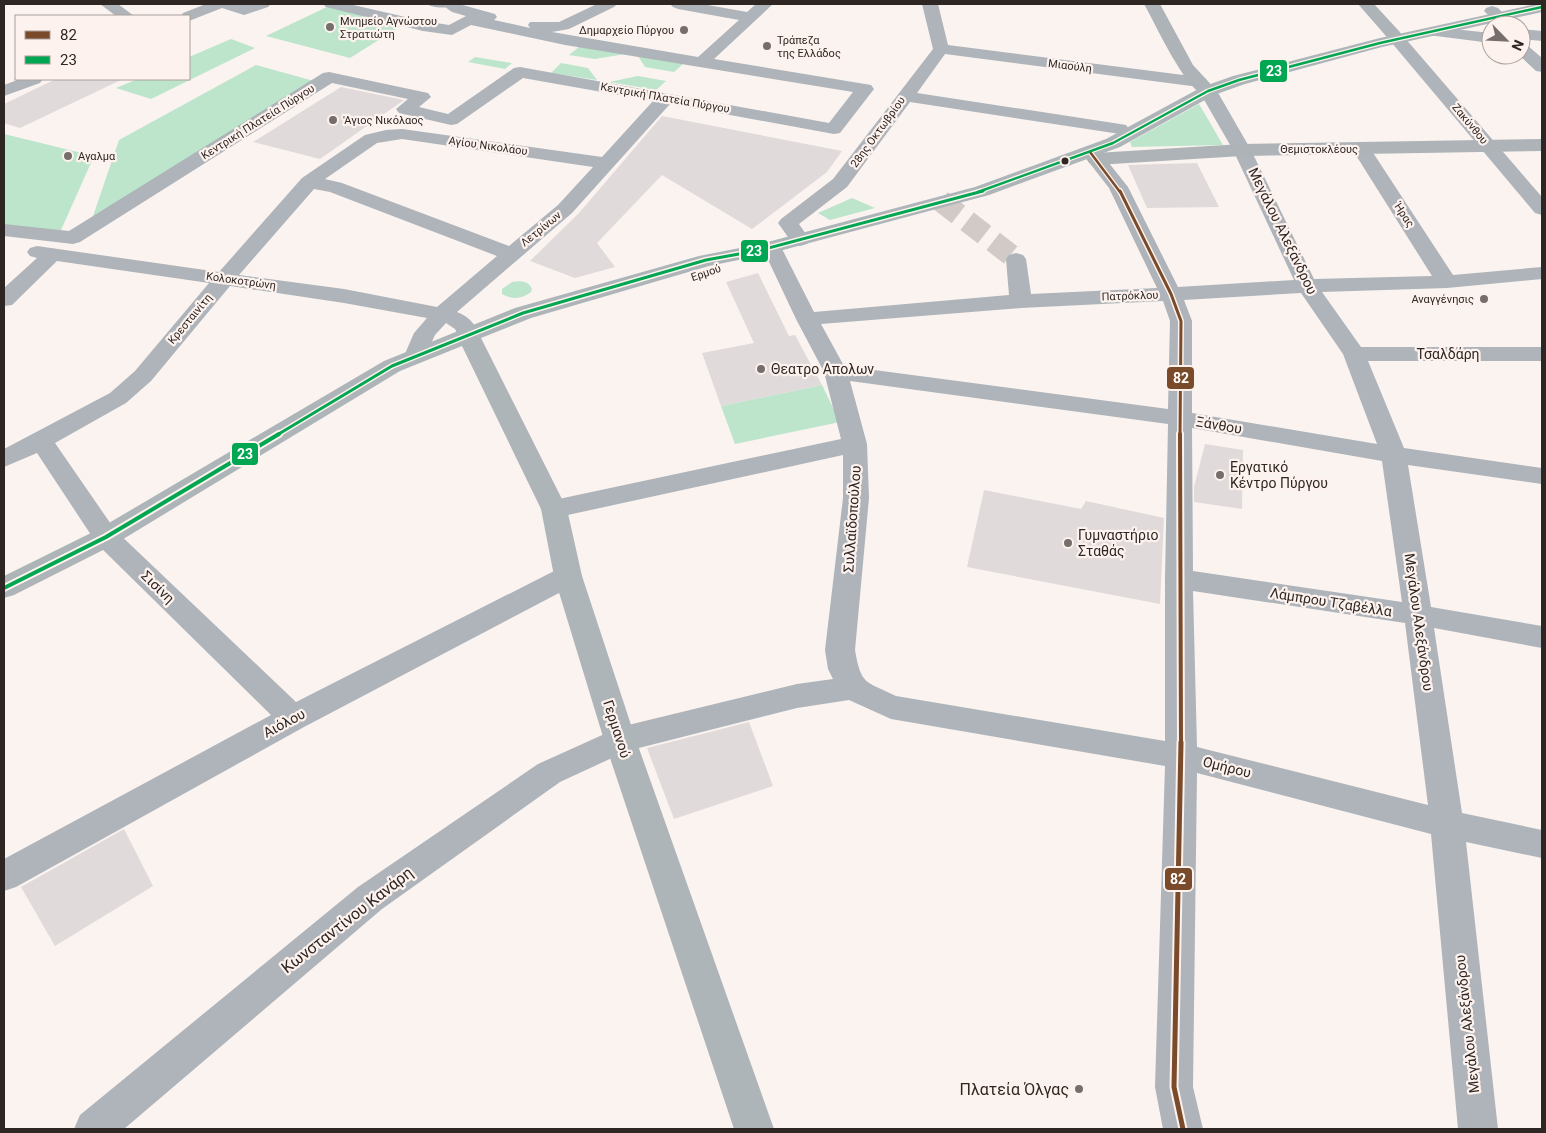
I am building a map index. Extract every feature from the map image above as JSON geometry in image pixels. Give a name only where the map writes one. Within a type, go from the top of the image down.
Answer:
[{"type":"main road","points":[[1502,15],[1525,4]]},
{"type":"main road","points":[[1509,15],[1542,7]]},
{"type":"main road","points":[[1095,153],[1104,140],[1120,129],[1203,87],[1239,80],[1395,36],[1481,21]]},
{"type":"main road","points":[[1395,36],[1434,32],[1481,22]]},
{"type":"main road","name":"Ερμού","points":[[4,588],[106,537],[392,366],[415,356],[469,336],[532,324],[715,271],[766,248],[982,191],[1095,153],[1203,87]]},
{"type":"main road","name":"Γερμανού","points":[[469,336],[554,509],[568,576],[620,740],[754,1129]]},
{"type":"street","points":[[108,4],[124,15]]},
{"type":"street","points":[[176,15],[203,4]]},
{"type":"street","points":[[190,15],[220,4]]},
{"type":"street","points":[[225,4],[244,10],[263,4]]},
{"type":"street","name":"Κεντρική Πλατεία Πύργου","points":[[4,230],[73,238],[329,76],[422,97],[405,109],[451,120],[520,72],[834,129],[865,89],[565,40],[468,20],[452,30],[422,26],[331,4]]},
{"type":"street","points":[[448,4],[473,14],[549,28],[563,26],[609,4]]},
{"type":"street","points":[[678,4],[749,17]]},
{"type":"street","points":[[702,62],[765,4]]},
{"type":"street","points":[[930,4],[941,49]]},
{"type":"street","points":[[1152,4],[1186,67],[1203,87]]},
{"type":"street","points":[[1366,4],[1395,36]]},
{"type":"street","points":[[1434,32],[1481,37]]},
{"type":"street","name":"Ζακύνθου","points":[[1395,36],[1542,210]]},
{"type":"street","name":"Μιαούλη","points":[[941,49],[1203,87]]},
{"type":"street","name":"28ης Οκτωβρίου","points":[[800,240],[788,223],[840,183],[941,49]]},
{"type":"street","points":[[1531,57],[1542,67]]},
{"type":"street","points":[[4,87],[21,80]]},
{"type":"street","points":[[4,91],[32,80]]},
{"type":"street","name":"Μεγάλου Αλεξάνδρου","points":[[1203,87],[1242,150],[1307,286],[1354,354],[1394,455],[1447,824],[1478,1129]]},
{"type":"street","points":[[904,96],[1120,129]]},
{"type":"street","name":"Λετρίνων","points":[[415,356],[425,333],[442,314],[565,209],[666,98]]},
{"type":"street","name":"Αγίου Νικολάου","points":[[371,139],[386,135],[402,134],[606,162]]},
{"type":"street","name":"Κρεσταινίτη","points":[[4,459],[41,441],[118,398],[143,376],[224,278],[309,182],[371,139]]},
{"type":"street","name":"Θεμιστοκλέους","points":[[1095,153],[1542,145]]},
{"type":"street","name":"Ήρας","points":[[1361,149],[1447,282]]},
{"type":"street","points":[[1095,153],[1118,187],[1171,294],[1181,321],[1179,418],[1181,756],[1174,1087],[1183,1129]]},
{"type":"street","points":[[309,182],[335,188],[510,254]]},
{"type":"street","name":"Κολοκοτρώνη","points":[[4,248],[344,296],[442,314],[458,320],[465,326],[469,336]]},
{"type":"street","name":"Συλλαϊδοπούλου","points":[[766,248],[836,372],[855,444],[856,498],[840,650],[842,669],[852,688]]},
{"type":"street","points":[[4,300],[52,254]]},
{"type":"street","points":[[1016,259],[1021,301]]},
{"type":"street","name":"Πατρόκλου","points":[[807,319],[1021,301],[1307,286],[1447,282],[1542,274]]},
{"type":"street","name":"Τσαλδάρη","points":[[1354,354],[1542,354]]},
{"type":"street","name":"Ξάνθου","points":[[836,372],[1179,418],[1394,455],[1542,476]]},
{"type":"street","name":"Σισίνη","points":[[41,441],[106,537],[293,718]]},
{"type":"street","points":[[554,509],[855,444]]},
{"type":"street","name":"Αιόλου","points":[[4,876],[293,718],[568,576]]},
{"type":"street","name":"Λάμπρου Τζαβέλλα","points":[[1179,579],[1418,615],[1542,637]]},
{"type":"street","name":"Κωνσταντίνου Κανάρη","points":[[94,1129],[370,898],[548,773],[620,740],[796,696],[852,688]]},
{"type":"street","name":"Ομήρου","points":[[852,688],[891,707],[1181,756],[1447,824],[1542,844]]},
{"type":"lane","points":[[431,4],[448,4]]},
{"type":"green space","points":[[329,6],[404,24],[350,58],[266,36]]},
{"type":"green space","points":[[231,39],[255,48],[190,80],[190,57]]},
{"type":"green space","points":[[580,46],[625,54],[595,59],[569,55]]},
{"type":"green space","points":[[638,56],[684,63],[674,72],[645,67]]},
{"type":"green space","points":[[475,57],[512,63],[505,69],[468,62]]},
{"type":"green space","points":[[561,63],[588,68],[597,80],[551,73]]},
{"type":"green space","points":[[256,65],[321,83],[92,219],[119,140]]},
{"type":"green space","points":[[638,76],[666,81],[656,90],[609,82]]},
{"type":"green space","points":[[136,80],[190,80],[151,99],[116,88]]},
{"type":"green space","points":[[1199,104],[1223,145],[1132,147],[1130,142]]},
{"type":"green space","points":[[4,134],[94,156],[61,230],[47,239],[4,233]]},
{"type":"green space","points":[[852,198],[875,208],[830,220],[818,213]]},
{"type":"green space","points":[[520,281],[526,283],[532,289],[531,292],[517,298],[502,294],[502,289],[512,282]]},
{"type":"green space","points":[[822,385],[840,422],[735,444],[721,406]]},
{"type":"building","points":[[54,80],[121,80],[20,128],[4,123],[4,104]]},
{"type":"building","name":"'Αγιος Νικόλαος","points":[[341,87],[404,100],[320,159],[253,142]]},
{"type":"building","points":[[662,116],[842,151],[827,172],[752,229],[662,175],[597,243],[615,267],[575,278],[530,261],[579,213]]},
{"type":"building","points":[[1197,163],[1219,207],[1147,208],[1128,165]]},
{"type":"building","name":"Θεατρο Απολων","points":[[758,273],[789,336],[795,335],[822,385],[721,406],[702,353],[754,343],[726,282]]},
{"type":"building","name":"Εργατικό Κέντρο Πύργου","points":[[1205,444],[1243,450],[1242,509],[1194,502],[1194,487]]},
{"type":"building","name":"Γυμναστήριο Σταθάς","points":[[984,490],[1081,509],[1086,501],[1164,518],[1160,604],[967,567]]},
{"type":"building","points":[[749,722],[773,786],[674,819],[647,748]]},
{"type":"building","points":[[124,829],[153,886],[55,946],[21,887]]},
{"type":"tunnel","points":[[941,201],[1016,259]]},
{"type":"transit line","name":"23","points":[[4,588],[106,537],[392,366],[523,313],[706,260],[761,250],[982,191],[1113,143],[1208,91],[1239,80],[1380,43],[1542,7]]},
{"type":"transit line","name":"82","points":[[1090,152],[1118,187],[1171,294],[1181,321],[1179,579],[1181,756],[1174,1087],[1183,1129]]},
{"type":"place","name":"Μνημείο Αγνώστου Στρατιώτη","points":[[330,27]]},
{"type":"place","name":"Δημαρχείο Πύργου","points":[[684,30]]},
{"type":"place","name":"Τράπεζα της Ελλάδος","points":[[767,46]]},
{"type":"place","name":"'Αγιος Νικόλαος","points":[[333,120]]},
{"type":"place","name":"Αγαλμα","points":[[68,156]]},
{"type":"place","name":"Αναγγένησις","points":[[1484,299]]},
{"type":"place","name":"Θεατρο Απολων","points":[[761,369]]},
{"type":"place","name":"Εργατικό Κέντρο Πύργου","points":[[1220,475]]},
{"type":"place","name":"Γυμναστήριο Σταθάς","points":[[1068,543]]},
{"type":"place","name":"Πλατεία Όλγας","points":[[1079,1089]]}]
